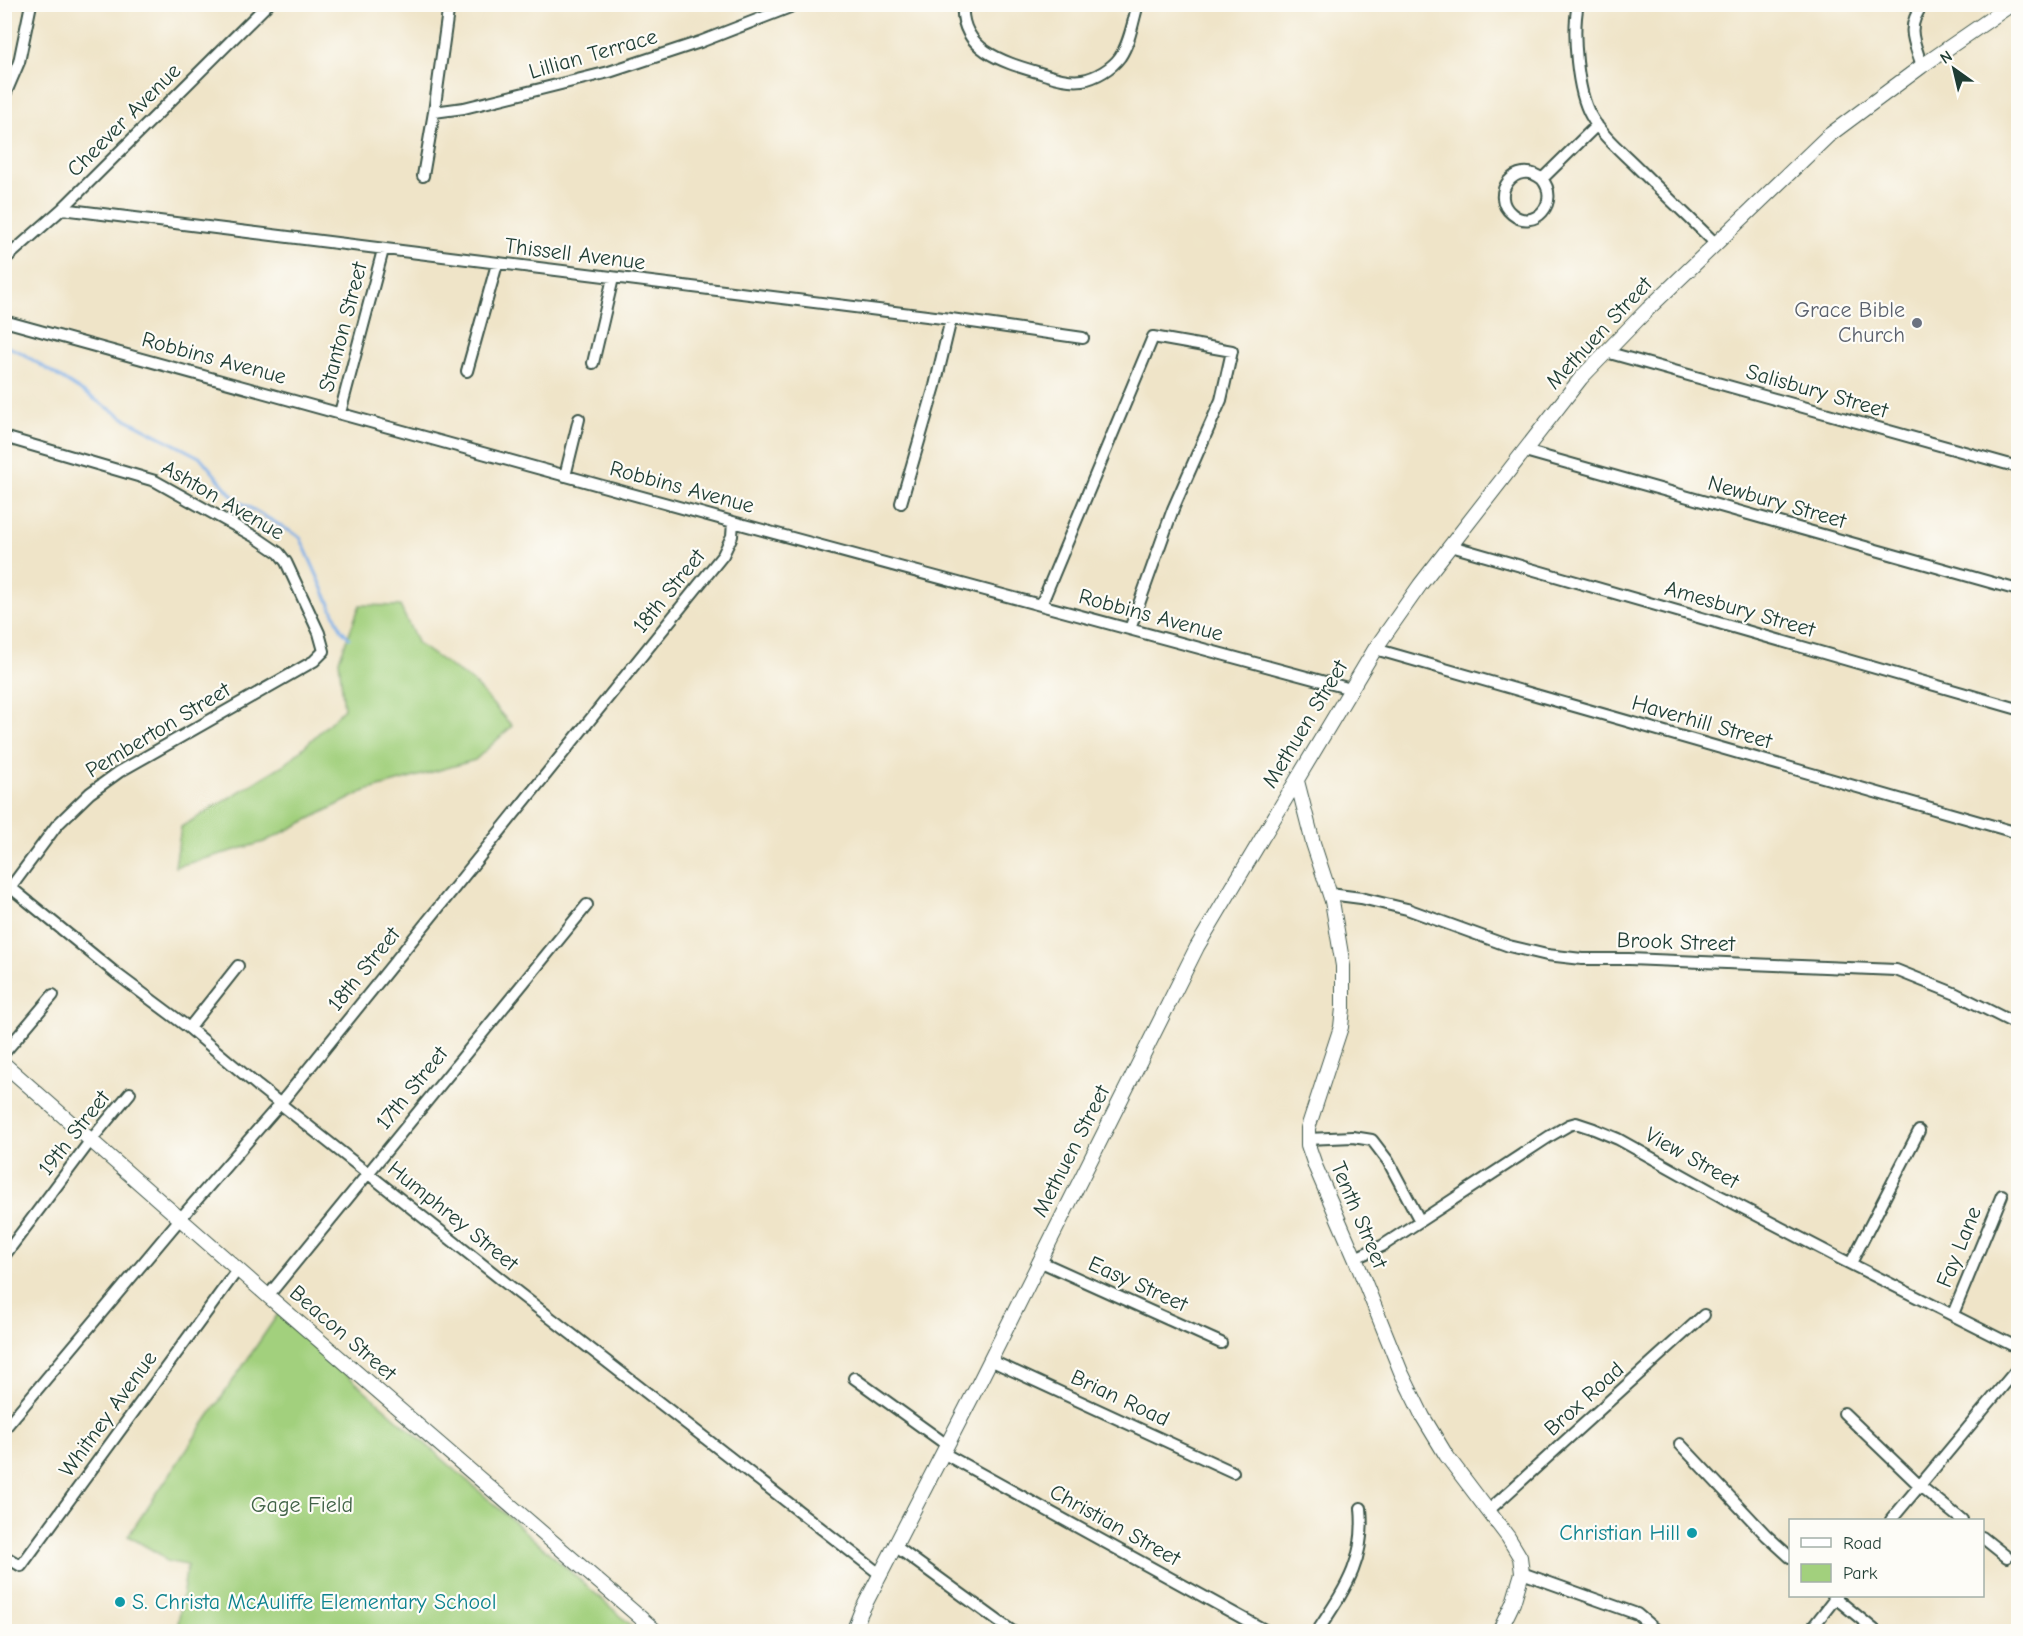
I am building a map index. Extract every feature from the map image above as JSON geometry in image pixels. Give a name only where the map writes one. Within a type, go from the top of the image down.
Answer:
[{"type":"street","points":[[4,97],[19,62],[31,4]]},
{"type":"street","name":"Cheever Avenue","points":[[4,260],[62,209],[268,4]]},
{"type":"street","points":[[423,176],[449,4]]},
{"type":"street","name":"Lillian Terrace","points":[[434,112],[464,108],[609,72],[700,42],[790,7],[789,4]]},
{"type":"street","points":[[963,4],[964,23],[972,39],[982,50],[998,59],[1062,80],[1093,77],[1110,66],[1120,56],[1127,41],[1138,4]]},
{"type":"street","points":[[1578,4],[1576,37],[1580,84],[1584,102],[1597,125],[1716,244]]},
{"type":"street","points":[[1922,66],[1911,28],[1923,4]]},
{"type":"street","name":"Methuen Street","points":[[854,1632],[895,1546],[1197,947],[1375,649],[1450,546],[1581,378],[1606,352],[1828,136],[1922,66],[2012,4]]},
{"type":"street","points":[[1542,179],[1597,125]]},
{"type":"street","points":[[1524,172],[1542,179],[1549,193],[1548,203],[1543,212],[1535,218],[1525,219],[1510,213],[1503,196],[1505,186],[1511,178],[1524,172]]},
{"type":"street","name":"Thissell Avenue","points":[[62,209],[1083,338]]},
{"type":"street","name":"Stanton Street","points":[[340,413],[383,250]]},
{"type":"street","points":[[467,371],[497,264]]},
{"type":"street","points":[[593,363],[613,278]]},
{"type":"street","points":[[901,503],[951,320]]},
{"type":"street","name":"Robbins Avenue","points":[[4,321],[1351,689]]},
{"type":"street","points":[[1041,605],[1153,337],[1232,351],[1221,400],[1173,510],[1130,629]]},
{"type":"street","name":"Salisbury Street","points":[[1606,352],[2019,467]]},
{"type":"street","points":[[565,476],[579,419]]},
{"type":"street","name":"Ashton Avenue","points":[[4,437],[155,481],[264,543],[286,562],[319,633],[324,651],[321,656]]},
{"type":"street","name":"Newbury Street","points":[[1525,451],[2019,590]]},
{"type":"street","name":"18th Street","points":[[4,1429],[280,1104],[723,555],[732,536],[733,522]]},
{"type":"street","name":"Amesbury Street","points":[[1450,546],[2019,709]]},
{"type":"street","name":"Haverhill Street","points":[[1375,649],[2019,833]]},
{"type":"street","name":"Pemberton Street","points":[[8,885],[57,825],[98,786],[321,656]]},
{"type":"street","name":"Tenth Street","points":[[1297,781],[1337,922],[1343,966],[1342,1020],[1334,1052],[1310,1120],[1307,1139],[1316,1168],[1390,1346],[1423,1417],[1446,1455],[1516,1548],[1522,1573]]},
{"type":"street","name":"Humphrey Street","points":[[8,885],[507,1284],[881,1575]]},
{"type":"street","name":"Brook Street","points":[[1330,894],[1361,898],[1407,909],[1489,939],[1547,956],[1896,970],[1947,990],[2019,1025]]},
{"type":"street","name":"17th Street","points":[[268,1296],[586,905]]},
{"type":"street","points":[[189,1028],[238,966]]},
{"type":"street","points":[[4,1053],[53,995]]},
{"type":"street","name":"Beacon Street","points":[[4,1064],[657,1632]]},
{"type":"street","name":"19th Street","points":[[4,1256],[91,1140],[130,1093]]},
{"type":"street","name":"View Street","points":[[1355,1258],[1382,1246],[1550,1136],[1576,1123],[1618,1139],[1722,1197],[2019,1347]]},
{"type":"street","points":[[1851,1263],[1919,1131]]},
{"type":"street","points":[[1307,1139],[1353,1137],[1369,1139],[1379,1147],[1388,1161],[1420,1221]]},
{"type":"street","name":"Fay Lane","points":[[1953,1314],[2002,1195]]},
{"type":"street","name":"Easy Street","points":[[1039,1261],[1221,1343]]},
{"type":"street","name":"Whitney Avenue","points":[[4,1556],[21,1566],[238,1269]]},
{"type":"street","name":"Brox Road","points":[[1488,1511],[1704,1315]]},
{"type":"street","name":"Brian Road","points":[[990,1360],[1233,1472]]},
{"type":"street","points":[[1893,1519],[2019,1368]]},
{"type":"street","name":"Christian Street","points":[[854,1378],[945,1449],[1268,1632]]},
{"type":"street","points":[[1844,1413],[1920,1486],[1960,1519]]},
{"type":"street","points":[[1680,1444],[1766,1535],[1789,1555]]},
{"type":"street","points":[[1317,1632],[1348,1580],[1359,1556],[1362,1541],[1361,1508]]},
{"type":"street","points":[[1984,1538],[2007,1557]]},
{"type":"street","points":[[895,1546],[1013,1632]]},
{"type":"street","points":[[1499,1632],[1513,1603],[1522,1573],[1637,1614],[1658,1632]]},
{"type":"street","points":[[1809,1632],[1834,1597]]},
{"type":"street","points":[[1836,1597],[1877,1632]]},
{"type":"green space","points":[[360,605],[400,606],[418,644],[473,682],[512,726],[475,760],[365,791],[264,842],[175,867],[181,827],[288,762],[344,709],[339,660]]},
{"type":"green space","name":"Gage Field","points":[[278,1314],[631,1625],[624,1632],[177,1631],[187,1565],[166,1561],[161,1555],[128,1536]]},
{"type":"waterway","points":[[4,345],[20,352],[124,418],[201,458],[235,499],[300,537],[341,629],[349,638]]},
{"type":"place","name":"Grace Bible Church","points":[[1917,323]]},
{"type":"place","name":"Christian Hill","points":[[1692,1533]]},
{"type":"place","name":"S. Christa McAuliffe Elementary School","points":[[120,1602]]}]
